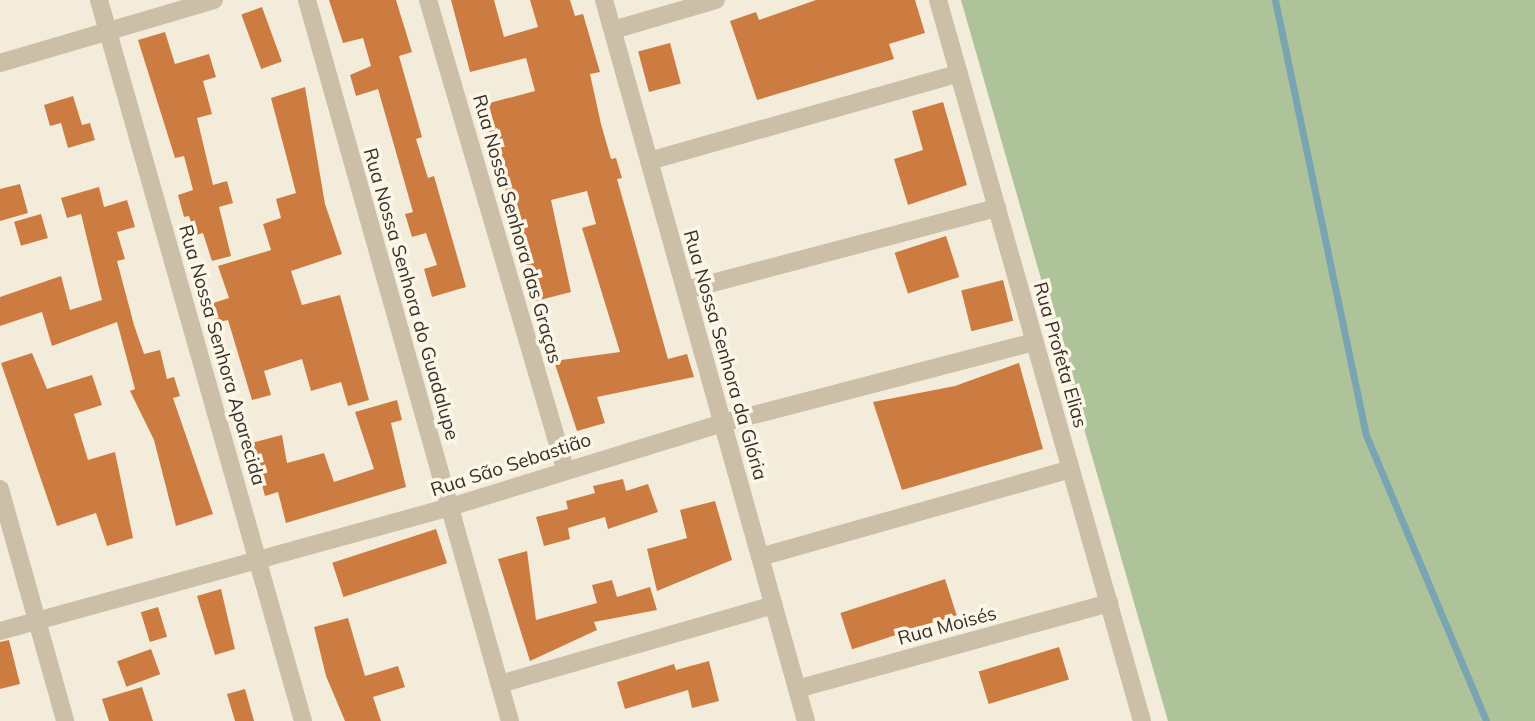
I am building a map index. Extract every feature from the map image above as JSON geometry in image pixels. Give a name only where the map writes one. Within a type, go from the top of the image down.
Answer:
[{"type":"street","name":"Rua Nossa Senhora Aparecida","points":[[99,0],[303,721]]},
{"type":"street","points":[[0,63],[214,0]]},
{"type":"street","name":"Rua Nossa Senhora do Guadalupe","points":[[307,0],[510,721]]},
{"type":"street","name":"Rua Nossa Senhora das Graças","points":[[428,0],[565,469]]},
{"type":"street","name":"Rua Nossa Senhora da Glória","points":[[604,0],[806,721]]},
{"type":"street","points":[[613,30],[716,0]]},
{"type":"street","name":"Rua Profeta Elias","points":[[938,0],[1142,721]]},
{"type":"street","points":[[649,161],[958,73]]},
{"type":"street","points":[[686,290],[997,208]]},
{"type":"street","name":"Rua São Sebastião","points":[[0,631],[450,507],[565,469],[723,423],[1035,342]]},
{"type":"street","points":[[760,557],[1070,469]]},
{"type":"street","points":[[0,489],[65,721]]},
{"type":"street","name":"Rua Moisés","points":[[797,689],[1109,603]]},
{"type":"street","points":[[500,684],[774,605]]},
{"type":"green space","points":[[961,0],[1535,0],[1535,721],[1168,721]]},
{"type":"building","points":[[329,0],[396,0],[412,52],[399,56],[422,137],[416,139],[428,178],[434,176],[466,287],[432,297],[424,269],[437,265],[426,233],[412,237],[405,214],[413,212],[378,89],[356,96],[350,75],[371,66],[363,38],[343,43]]},
{"type":"building","points":[[451,0],[494,0],[504,37],[538,27],[530,0],[570,0],[575,16],[583,14],[600,72],[590,74],[601,124],[611,159],[616,158],[622,178],[617,179],[668,359],[687,354],[694,377],[597,397],[605,423],[577,431],[554,361],[620,352],[582,228],[596,224],[587,191],[551,200],[571,292],[536,301],[482,105],[535,91],[526,58],[470,72]]},
{"type":"building","points":[[816,0],[915,0],[925,33],[889,44],[894,59],[757,100],[730,21],[756,12],[759,20]]},
{"type":"building","points":[[262,7],[282,62],[261,69],[241,15]]},
{"type":"building","points":[[165,32],[175,64],[209,54],[216,77],[203,81],[212,114],[197,118],[213,185],[227,181],[233,203],[219,207],[231,256],[212,261],[203,233],[195,235],[189,216],[184,217],[178,195],[193,190],[184,156],[175,158],[138,40]]},
{"type":"building","points":[[670,43],[681,84],[649,92],[638,52]]},
{"type":"building","points":[[305,87],[325,204],[342,254],[291,271],[302,305],[340,295],[369,400],[348,406],[341,382],[311,391],[302,359],[264,371],[271,395],[252,400],[228,320],[215,323],[210,304],[229,298],[218,266],[271,250],[263,224],[281,218],[276,199],[296,193],[271,98]]},
{"type":"building","points":[[73,96],[82,125],[90,123],[95,140],[68,148],[61,123],[50,126],[44,105]]},
{"type":"building","points":[[943,102],[967,185],[908,205],[894,159],[923,150],[912,111]]},
{"type":"building","points":[[20,184],[28,213],[0,221],[0,189]]},
{"type":"building","points":[[99,187],[104,207],[127,200],[135,227],[117,232],[125,259],[117,261],[134,325],[144,354],[160,350],[167,379],[174,377],[180,396],[173,398],[213,514],[176,526],[154,440],[130,391],[135,389],[117,322],[52,346],[42,312],[0,326],[0,297],[61,276],[70,310],[102,300],[81,214],[67,218],[61,198]]},
{"type":"building","points":[[41,214],[48,238],[21,246],[14,222]]},
{"type":"building","points":[[946,236],[959,277],[908,294],[895,253]]},
{"type":"building","points":[[1003,280],[1013,321],[971,331],[961,290]]},
{"type":"building","points":[[32,353],[47,389],[92,375],[102,405],[74,414],[88,460],[115,452],[133,538],[107,546],[96,513],[57,526],[1,363]]},
{"type":"building","points":[[1019,363],[1043,449],[902,490],[873,402],[955,386]]},
{"type":"building","points":[[397,400],[402,420],[391,423],[406,487],[286,523],[278,492],[265,496],[251,443],[282,435],[287,463],[324,453],[334,482],[374,469],[355,412]]},
{"type":"building","points":[[623,479],[626,491],[648,484],[658,512],[608,529],[605,517],[568,528],[570,539],[544,546],[536,517],[568,509],[566,501],[595,493],[593,486]]},
{"type":"building","points":[[715,501],[732,560],[657,591],[647,549],[687,538],[680,510]]},
{"type":"building","points":[[436,529],[447,563],[343,597],[332,563]]},
{"type":"building","points":[[527,551],[536,620],[597,603],[592,585],[612,580],[617,597],[650,587],[657,610],[594,622],[597,630],[530,661],[498,559]]},
{"type":"building","points":[[945,579],[957,615],[852,649],[840,613]]},
{"type":"building","points":[[221,589],[235,649],[215,655],[197,596]]},
{"type":"building","points":[[158,607],[167,637],[150,642],[141,612]]},
{"type":"building","points":[[348,618],[365,676],[398,666],[405,687],[373,697],[381,721],[345,721],[326,676],[314,627]]},
{"type":"building","points":[[9,640],[20,684],[0,689],[0,642]]},
{"type":"building","points":[[1059,647],[1069,680],[989,704],[979,672]]},
{"type":"building","points":[[151,649],[160,674],[126,687],[117,661]]},
{"type":"building","points":[[709,661],[719,701],[692,708],[688,690],[625,709],[617,682],[674,664],[676,670]]},
{"type":"building","points":[[142,687],[153,721],[109,721],[102,699]]},
{"type":"building","points":[[245,689],[254,721],[235,721],[227,694]]},
{"type":"waterway","points":[[1275,0],[1366,435],[1486,721]]}]
